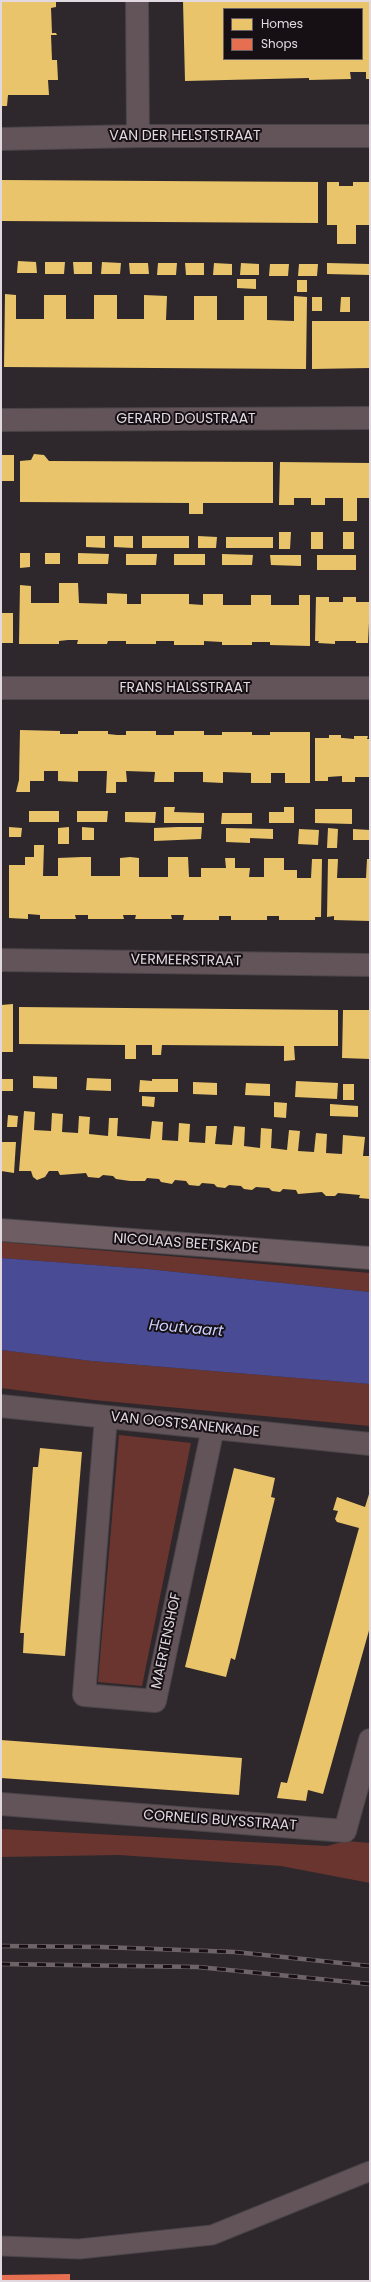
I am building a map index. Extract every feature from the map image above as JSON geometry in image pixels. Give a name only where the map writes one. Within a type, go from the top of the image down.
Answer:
[{"type":"street","points":[[137,1],[138,136]]},
{"type":"street","name":"VAN DER HELSTSTRAAT","points":[[1,139],[138,136],[370,136]]},
{"type":"street","name":"GERARD DOUSTRAAT","points":[[1,420],[370,418]]},
{"type":"street","name":"FRANS HALSSTRAAT","points":[[1,688],[370,688]]},
{"type":"street","name":"VERMEERSTRAAT","points":[[1,960],[370,965]]},
{"type":"street","name":"NICOLAAS BEETSKADE","points":[[1,1230],[370,1258]]},
{"type":"street","name":"VAN OOSTSANENKADE","points":[[1,1406],[370,1444]]},
{"type":"street","name":"MAERTENSHOF","points":[[106,1417],[84,1695],[155,1701],[213,1428]]},
{"type":"street","name":"CORNELIS BUYSSTRAAT","points":[[1,1804],[346,1831],[370,1740]]},
{"type":"lane","points":[[1,2246],[79,2249],[212,2235],[370,2171]]},
{"type":"shaded area","points":[[1,1242],[370,1273],[370,1292],[147,1269],[1,1258]]},
{"type":"shaded area","points":[[1,1350],[92,1361],[370,1384],[370,1426],[94,1400],[1,1388]]},
{"type":"shaded area","points":[[119,1435],[191,1443],[142,1686],[98,1682]]},
{"type":"shaded area","points":[[1,1829],[327,1846],[346,1841],[370,1843],[370,1883],[281,1866],[119,1855],[1,1857]]},
{"type":"water","name":"Houtvaart","points":[[1,1258],[147,1269],[370,1292],[370,1384],[92,1361],[1,1350]]},
{"type":"building: Homes","points":[[1,1],[56,1],[56,7],[51,8],[52,33],[56,33],[57,35],[51,35],[52,60],[57,60],[58,80],[48,80],[49,95],[8,95],[7,106],[1,106]]},
{"type":"building: Homes","points":[[183,1],[370,1],[370,79],[366,79],[366,72],[350,72],[351,79],[309,80],[309,78],[185,81]]},
{"type":"building: Homes","points":[[2,180],[318,182],[318,223],[2,221]]},
{"type":"building: Homes","points":[[327,182],[339,182],[339,186],[353,186],[353,182],[370,182],[370,225],[356,225],[356,244],[337,244],[337,225],[327,225]]},
{"type":"building: Homes","points":[[18,261],[36,262],[37,273],[17,273]]},
{"type":"building: Homes","points":[[45,262],[65,262],[64,274],[45,274]]},
{"type":"building: Homes","points":[[73,262],[92,262],[92,274],[74,274]]},
{"type":"building: Homes","points":[[102,262],[121,263],[120,274],[101,274]]},
{"type":"building: Homes","points":[[129,263],[148,263],[149,274],[130,274]]},
{"type":"building: Homes","points":[[158,263],[177,263],[176,275],[157,275]]},
{"type":"building: Homes","points":[[185,263],[204,263],[204,275],[186,275]]},
{"type":"building: Homes","points":[[214,263],[232,264],[232,275],[213,275]]},
{"type":"building: Homes","points":[[241,263],[259,264],[259,275],[240,275]]},
{"type":"building: Homes","points":[[327,263],[370,264],[370,275],[327,274]]},
{"type":"building: Homes","points":[[270,264],[289,264],[288,276],[269,276]]},
{"type":"building: Homes","points":[[299,264],[318,264],[317,276],[298,276]]},
{"type":"building: Homes","points":[[237,279],[256,279],[256,289],[237,288]]},
{"type":"building: Homes","points":[[297,280],[307,280],[307,292],[297,292]]},
{"type":"building: Homes","points":[[5,294],[16,295],[16,319],[44,319],[44,295],[66,295],[66,319],[94,319],[94,295],[117,295],[117,319],[144,319],[144,295],[167,296],[166,320],[194,320],[194,296],[217,296],[217,320],[244,320],[244,296],[267,296],[267,320],[294,321],[294,296],[307,297],[306,369],[4,367]]},
{"type":"building: Homes","points":[[312,297],[322,297],[322,311],[312,311]]},
{"type":"building: Homes","points":[[341,297],[350,297],[350,312],[340,312]]},
{"type":"building: Homes","points":[[312,321],[370,321],[370,368],[312,369]]},
{"type":"building: Homes","points":[[34,454],[44,455],[49,461],[273,462],[273,503],[203,503],[203,514],[189,514],[189,503],[20,502],[20,461],[31,460]]},
{"type":"building: Homes","points":[[1,455],[14,455],[14,481],[1,481]]},
{"type":"building: Homes","points":[[280,462],[370,463],[370,498],[357,498],[357,521],[343,521],[343,498],[325,498],[325,505],[311,505],[311,498],[294,498],[294,505],[279,505]]},
{"type":"building: Homes","points":[[279,532],[291,532],[290,549],[279,549]]},
{"type":"building: Homes","points":[[311,532],[323,532],[323,549],[311,549]]},
{"type":"building: Homes","points":[[343,532],[354,532],[354,549],[343,549]]},
{"type":"building: Homes","points":[[86,536],[105,536],[105,548],[86,547]]},
{"type":"building: Homes","points":[[114,536],[133,536],[133,548],[114,547]]},
{"type":"building: Homes","points":[[142,536],[189,536],[189,548],[142,548]]},
{"type":"building: Homes","points":[[198,536],[217,537],[216,548],[198,548]]},
{"type":"building: Homes","points":[[226,537],[273,537],[273,548],[226,548]]},
{"type":"building: Homes","points":[[20,553],[30,553],[30,567],[20,568]]},
{"type":"building: Homes","points":[[45,553],[60,553],[60,564],[45,564]]},
{"type":"building: Homes","points":[[78,553],[109,554],[108,564],[78,564]]},
{"type":"building: Homes","points":[[126,554],[157,554],[156,565],[126,565]]},
{"type":"building: Homes","points":[[174,554],[205,554],[205,565],[174,565]]},
{"type":"building: Homes","points":[[222,554],[253,555],[252,565],[222,565]]},
{"type":"building: Homes","points":[[270,555],[301,555],[301,566],[271,565]]},
{"type":"building: Homes","points":[[317,555],[356,555],[356,570],[317,570]]},
{"type":"building: Homes","points":[[59,583],[78,583],[79,603],[107,604],[107,593],[127,594],[127,604],[141,604],[141,594],[189,594],[189,604],[203,605],[203,594],[223,594],[223,605],[251,605],[251,595],[271,595],[271,605],[299,605],[299,595],[310,595],[310,646],[270,645],[270,642],[252,642],[252,645],[222,645],[222,642],[204,641],[204,645],[174,645],[174,641],[156,641],[156,644],[126,644],[126,641],[108,641],[107,644],[77,644],[78,640],[59,641],[59,644],[19,644],[20,585],[31,586],[31,603],[59,603]]},
{"type":"building: Homes","points":[[316,597],[329,597],[329,602],[343,602],[343,597],[356,597],[356,602],[370,602],[368,643],[356,643],[356,641],[335,641],[335,644],[318,643],[319,641],[315,641]]},
{"type":"building: Homes","points":[[1,613],[13,613],[13,643],[1,643]]},
{"type":"building: Homes","points":[[20,730],[60,731],[60,734],[78,734],[78,731],[108,731],[108,734],[117,735],[126,735],[126,731],[156,731],[156,735],[174,735],[174,731],[204,731],[204,735],[222,735],[222,732],[252,732],[252,735],[270,735],[270,732],[310,732],[310,783],[285,783],[285,773],[271,773],[271,783],[251,783],[251,773],[223,772],[223,783],[203,782],[203,772],[174,772],[174,782],[154,782],[155,772],[126,771],[127,782],[116,782],[116,793],[106,793],[107,771],[78,771],[78,782],[58,781],[58,771],[44,771],[44,781],[30,781],[30,792],[16,792],[19,780]]},
{"type":"building: Homes","points":[[329,735],[341,735],[341,738],[354,739],[354,736],[368,736],[367,739],[370,739],[370,782],[369,777],[355,777],[355,782],[342,782],[342,776],[328,777],[328,781],[315,781],[315,738],[329,738]]},
{"type":"building: Homes","points":[[164,807],[175,807],[174,812],[204,813],[204,823],[164,823]]},
{"type":"building: Homes","points":[[284,807],[294,807],[294,823],[269,823],[269,812],[284,812]]},
{"type":"building: Homes","points":[[315,809],[352,809],[352,824],[315,823]]},
{"type":"building: Homes","points":[[29,811],[59,811],[59,822],[29,822]]},
{"type":"building: Homes","points":[[77,811],[108,811],[107,822],[77,822]]},
{"type":"building: Homes","points":[[125,812],[156,812],[155,823],[125,822]]},
{"type":"building: Homes","points":[[222,813],[252,813],[252,824],[221,824]]},
{"type":"building: Homes","points":[[9,827],[22,828],[21,837],[9,837]]},
{"type":"building: Homes","points":[[69,827],[69,844],[58,844],[58,828]]},
{"type":"building: Homes","points":[[82,827],[94,828],[94,840],[82,840]]},
{"type":"building: Homes","points":[[202,827],[201,839],[154,841],[154,828]]},
{"type":"building: Homes","points":[[226,828],[273,829],[273,839],[250,838],[250,843],[226,842]]},
{"type":"building: Homes","points":[[328,828],[338,829],[337,848],[327,848]]},
{"type":"building: Homes","points":[[299,829],[319,830],[318,845],[298,844]]},
{"type":"building: Homes","points":[[353,829],[370,830],[370,840],[353,840]]},
{"type":"building: Homes","points":[[34,845],[44,845],[43,876],[58,876],[58,858],[91,857],[91,876],[120,876],[120,858],[130,857],[139,858],[139,877],[168,877],[168,857],[188,857],[189,877],[201,877],[201,868],[226,868],[225,858],[235,858],[235,868],[250,868],[249,877],[264,877],[264,858],[284,858],[284,870],[297,870],[297,878],[311,878],[312,859],[322,859],[321,917],[315,917],[315,920],[279,920],[279,916],[267,916],[267,920],[231,920],[231,916],[219,916],[219,920],[183,920],[184,915],[171,915],[172,919],[135,919],[136,915],[123,915],[124,919],[88,919],[88,915],[75,915],[76,919],[40,919],[40,915],[28,914],[28,919],[9,918],[9,865],[25,865],[25,857],[34,857]]},
{"type":"building: Homes","points":[[328,859],[338,859],[337,878],[366,878],[367,859],[370,859],[370,921],[334,920],[334,916],[327,917]]},
{"type":"building: Homes","points":[[13,1004],[13,1052],[1,1052],[1,1005]]},
{"type":"building: Homes","points":[[19,1007],[338,1010],[338,1046],[294,1046],[295,1060],[284,1061],[284,1046],[162,1045],[161,1055],[152,1055],[152,1045],[136,1045],[136,1059],[125,1059],[125,1045],[19,1044]]},
{"type":"building: Homes","points":[[343,1010],[370,1010],[370,1059],[342,1058]]},
{"type":"building: Homes","points":[[33,1076],[57,1077],[57,1089],[33,1088]]},
{"type":"building: Homes","points":[[87,1078],[111,1079],[111,1091],[86,1090]]},
{"type":"building: Homes","points":[[1,1079],[13,1079],[13,1091],[1,1091]]},
{"type":"building: Homes","points":[[152,1079],[178,1079],[178,1092],[139,1092],[140,1080],[152,1081]]},
{"type":"building: Homes","points":[[296,1081],[338,1083],[337,1099],[295,1097]]},
{"type":"building: Homes","points":[[193,1082],[217,1083],[217,1095],[193,1094]]},
{"type":"building: Homes","points":[[246,1083],[270,1084],[270,1096],[245,1095]]},
{"type":"building: Homes","points":[[343,1084],[354,1084],[354,1100],[343,1100]]},
{"type":"building: Homes","points":[[142,1096],[155,1097],[154,1107],[142,1106]]},
{"type":"building: Homes","points":[[274,1102],[287,1103],[286,1118],[274,1117]]},
{"type":"building: Homes","points":[[330,1104],[358,1106],[358,1117],[330,1116]]},
{"type":"building: Homes","points":[[24,1111],[35,1112],[34,1130],[51,1131],[52,1113],[63,1114],[62,1132],[78,1133],[79,1116],[90,1117],[89,1134],[108,1136],[109,1118],[118,1118],[117,1136],[150,1139],[152,1121],[163,1122],[162,1140],[178,1141],[179,1123],[190,1124],[189,1142],[205,1143],[206,1126],[217,1126],[215,1144],[232,1145],[234,1126],[245,1127],[244,1146],[260,1148],[261,1128],[272,1129],[271,1148],[287,1150],[289,1130],[300,1131],[298,1151],[314,1152],[316,1133],[327,1134],[326,1153],[342,1154],[343,1135],[365,1137],[363,1156],[370,1156],[370,1199],[359,1198],[360,1195],[338,1193],[335,1196],[326,1196],[322,1192],[298,1194],[296,1190],[283,1189],[280,1192],[272,1191],[269,1188],[256,1187],[252,1190],[244,1189],[241,1186],[229,1185],[225,1188],[217,1187],[214,1184],[202,1183],[199,1186],[189,1185],[186,1181],[175,1180],[172,1184],[161,1182],[159,1179],[147,1178],[145,1181],[130,1181],[103,1175],[99,1178],[88,1177],[86,1173],[60,1175],[58,1171],[49,1171],[45,1177],[37,1180],[33,1177],[31,1171],[19,1171]]},
{"type":"building: Homes","points":[[8,1115],[18,1116],[17,1127],[7,1127]]},
{"type":"building: Homes","points":[[1,1142],[16,1142],[14,1173],[1,1171]]},
{"type":"building: Homes","points":[[40,1448],[82,1452],[65,1656],[23,1653],[24,1633],[20,1633],[33,1467],[38,1467]]},
{"type":"building: Homes","points":[[234,1468],[275,1478],[271,1497],[275,1498],[235,1660],[231,1658],[226,1677],[185,1667]]},
{"type":"building: Homes","points":[[370,1491],[370,1627],[323,1794],[308,1790],[306,1801],[277,1798],[281,1782],[287,1783],[359,1528],[337,1522],[335,1519],[338,1511],[333,1510],[337,1497],[365,1507]]},
{"type":"building: Homes","points":[[1,1740],[242,1758],[239,1795],[1,1778]]},
{"type":"building: Shops","points":[[70,2274],[70,2281],[1,2281],[1,2275]]},
{"type":"railway","points":[[1,1946],[102,1947],[235,1952],[370,1966]]},
{"type":"railway","points":[[1,1964],[198,1967],[370,1984]]}]
